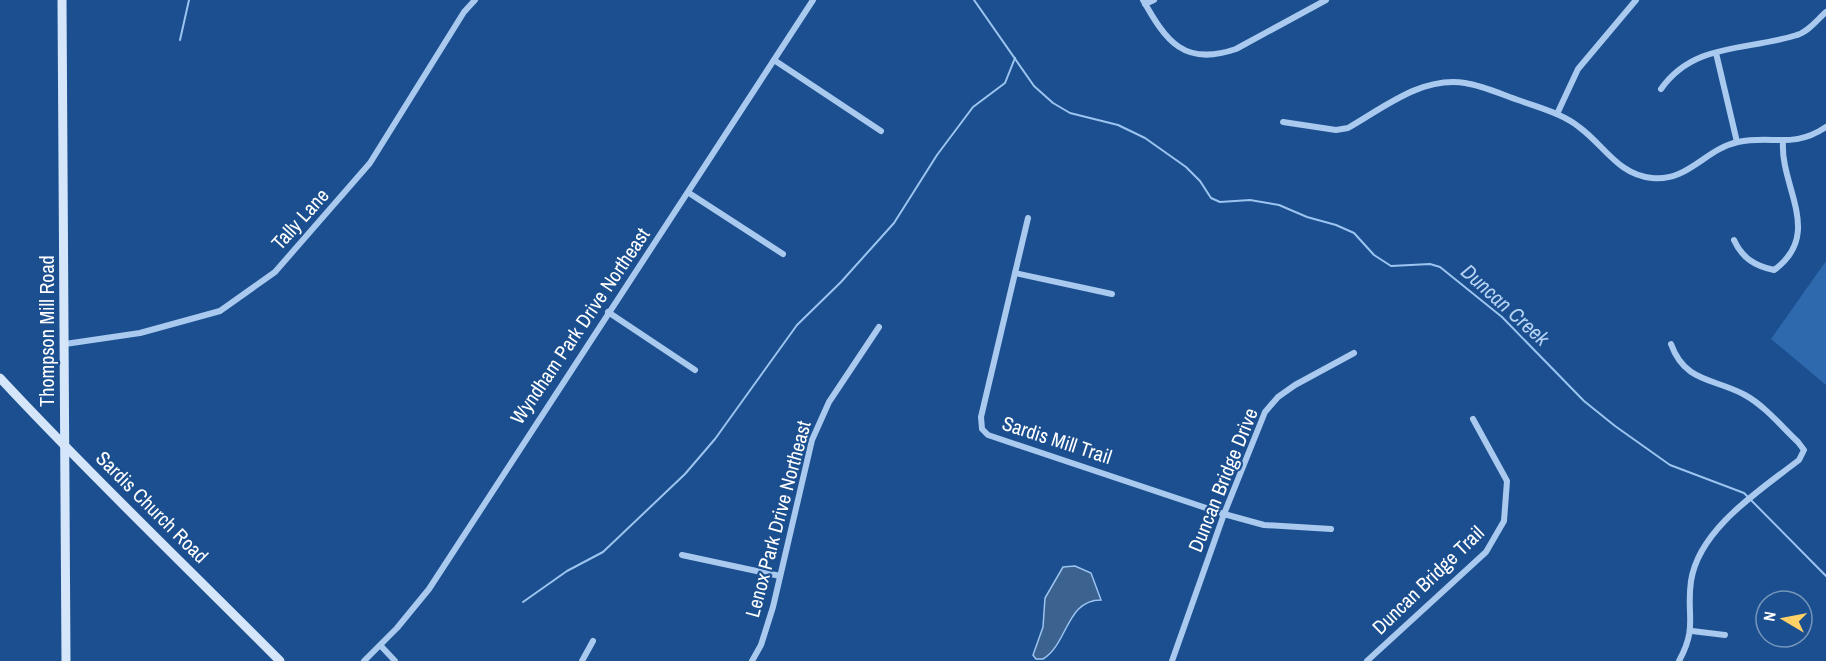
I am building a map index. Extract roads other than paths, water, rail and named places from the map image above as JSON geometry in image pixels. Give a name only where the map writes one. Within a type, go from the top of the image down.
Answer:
[{"type":"street","name":"Thompson Mill Road","points":[[62,0],[66,661]]},
{"type":"street","name":"Tally Lane","points":[[65,344],[140,333],[220,311],[275,272],[370,163],[464,12],[475,0]]},
{"type":"street","name":"Wyndham Park Drive Northeast","points":[[364,661],[381,646],[429,589],[813,0]]},
{"type":"street","points":[[1154,0],[1144,2],[1164,35],[1175,46],[1204,56],[1236,49],[1326,0]]},
{"type":"street","points":[[1557,114],[1578,69],[1636,0]]},
{"type":"street","points":[[1661,89],[1672,73],[1684,64],[1716,53],[1798,35],[1826,12]]},
{"type":"street","points":[[1716,53],[1737,142]]},
{"type":"street","points":[[774,60],[881,131]]},
{"type":"street","points":[[1283,122],[1330,130],[1348,128],[1410,92],[1444,83],[1463,83],[1481,87],[1557,114],[1579,127],[1619,166],[1635,175],[1652,178],[1670,178],[1686,173],[1710,155],[1737,142],[1801,140],[1826,127]]},
{"type":"street","points":[[1734,240],[1745,258],[1762,268],[1774,270],[1790,252],[1797,235],[1800,218],[1797,203],[1784,170],[1783,142]]},
{"type":"street","points":[[689,193],[783,254]]},
{"type":"street","name":"Sardis Mill Trail","points":[[1028,218],[981,417],[982,429],[988,435],[1224,514],[1264,525],[1331,529]]},
{"type":"street","points":[[1015,273],[1112,294]]},
{"type":"street","points":[[608,312],[695,370]]},
{"type":"street","name":"Lenox Park Drive Northeast","points":[[752,661],[761,645],[780,576],[812,440],[829,402],[879,327]]},
{"type":"street","points":[[1671,344],[1676,359],[1692,375],[1747,396],[1804,450],[1799,460],[1737,510],[1705,543],[1693,570],[1692,631],[1679,661]]},
{"type":"street","name":"Duncan Bridge Drive","points":[[1172,661],[1224,514],[1265,412],[1278,397],[1295,385],[1354,353]]},
{"type":"street","name":"Sardis Church Road","points":[[0,378],[65,447],[100,479],[280,661]]},
{"type":"street","name":"Duncan Bridge Trail","points":[[1367,661],[1486,552],[1504,521],[1508,505],[1507,481],[1473,419]]},
{"type":"street","points":[[682,555],[780,576]]},
{"type":"street","points":[[1692,631],[1725,635]]},
{"type":"street","points":[[582,661],[593,641]]},
{"type":"street","points":[[381,646],[395,661]]},
{"type":"waterway","points":[[180,40],[189,0]]},
{"type":"waterway","name":"Duncan Creek","points":[[974,0],[1034,86],[1053,103],[1070,113],[1118,125],[1145,138],[1186,167],[1200,181],[1211,198],[1220,202],[1250,200],[1279,205],[1354,233],[1374,255],[1391,266],[1430,264],[1440,267],[1502,317],[1584,401],[1615,426],[1670,465],[1744,493],[1826,576]]},
{"type":"waterway","points":[[523,602],[567,571],[603,552],[685,474],[715,439],[797,325],[841,282],[894,223],[937,155],[973,107],[1005,83],[1015,58]]}]
